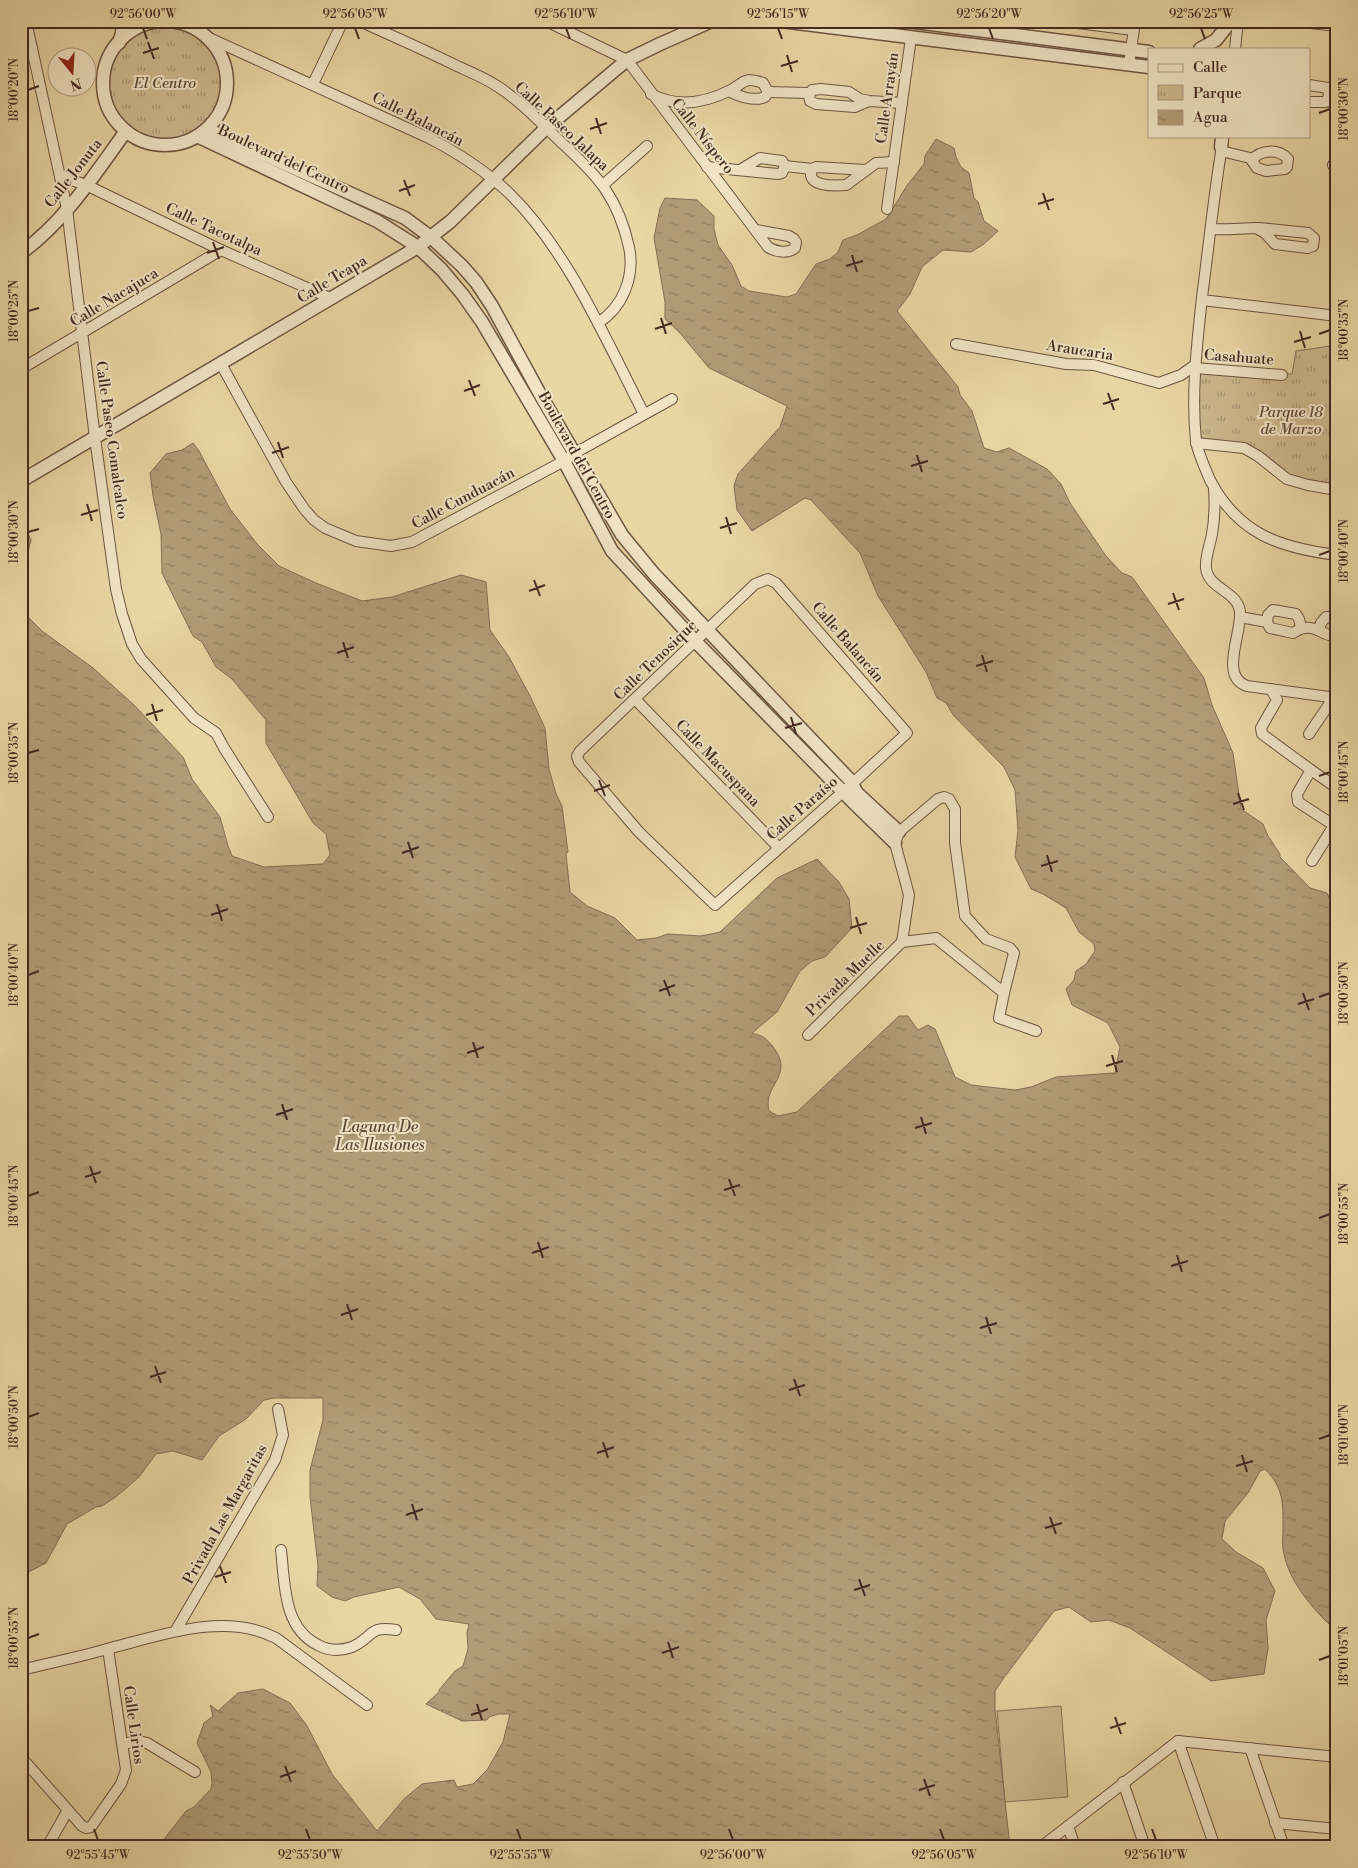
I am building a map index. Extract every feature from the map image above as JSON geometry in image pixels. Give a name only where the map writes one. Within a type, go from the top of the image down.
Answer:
[{"type":"street","name":"Calle Paseo Comalcalco","points":[[26,21],[67,209],[95,438],[118,597],[132,644],[141,659],[174,698],[198,722],[218,736],[268,817]]},
{"type":"street","points":[[118,44],[136,29],[149,24],[164,22],[188,26],[206,37],[216,48],[223,60],[227,83],[222,109],[202,132],[179,143],[163,145],[148,142],[126,131],[112,114],[104,92],[106,65],[118,44],[122,33],[123,21]]},
{"type":"street","points":[[313,84],[343,21]]},
{"type":"street","name":"Calle Paseo Jalapa","points":[[360,21],[488,81],[507,93],[592,171],[603,185],[622,222],[630,251],[631,263],[628,282],[620,302],[598,323]]},
{"type":"street","points":[[546,21],[627,60]]},
{"type":"street","name":"Calle Teapa","points":[[21,481],[432,238],[546,128],[627,60],[712,21]]},
{"type":"street","points":[[781,21],[1148,67]]},
{"type":"street","points":[[840,29],[853,27],[866,21]]},
{"type":"street","points":[[907,21],[957,25],[1148,52]]},
{"type":"street","points":[[1062,21],[1134,26],[1129,65]]},
{"type":"street","points":[[1202,48],[1216,40],[1231,21]]},
{"type":"street","points":[[1235,48],[1238,21]]},
{"type":"street","points":[[1293,21],[1337,26]]},
{"type":"street","points":[[955,43],[957,25]]},
{"type":"street","name":"Calle Balancán","points":[[206,37],[313,84],[440,144],[494,179],[521,206],[564,265],[598,323],[644,414]]},
{"type":"street","name":"Calle Arrayán","points":[[887,209],[911,38]]},
{"type":"street","points":[[1082,59],[1084,44]]},
{"type":"street","name":"Calle Níspero","points":[[627,60],[650,93],[756,230]]},
{"type":"street","points":[[650,93],[664,99],[685,103],[699,102],[750,80],[763,83],[768,92]]},
{"type":"street","points":[[1310,85],[1328,88],[1329,94],[1326,102],[1310,102]]},
{"type":"street","points":[[768,92],[810,93],[812,90],[820,89],[849,92],[860,99],[869,101],[902,103]]},
{"type":"street","points":[[728,91],[739,96],[759,99],[765,97],[768,92]]},
{"type":"street","points":[[810,93],[810,102],[816,104],[855,107],[869,101]]},
{"type":"street","name":"Calle Jonuta","points":[[21,253],[39,238],[67,209],[126,131]]},
{"type":"street","name":"Boulevard del Centro","points":[[202,132],[393,212],[416,225],[472,276],[492,306],[535,385],[626,541],[654,574],[708,629],[848,787],[858,801],[898,838]]},
{"type":"street","name":"Boulevard del Centro","points":[[202,132],[377,221],[418,247],[454,282],[473,308],[564,461],[612,551],[695,641],[848,787]]},
{"type":"street","points":[[1222,143],[1234,153],[1252,160]]},
{"type":"street","points":[[1222,143],[1210,229],[1195,367],[1196,443],[1205,469],[1214,487],[1230,510],[1244,524],[1294,549],[1337,555]]},
{"type":"street","points":[[603,185],[647,146]]},
{"type":"street","points":[[1337,160],[1333,166],[1337,172]]},
{"type":"street","name":"Calle Arrayán","points":[[866,170],[816,167],[812,169],[811,179],[816,183],[842,185],[849,183],[866,170],[876,162],[894,162]]},
{"type":"street","points":[[707,166],[778,174],[782,173],[785,166],[812,169]]},
{"type":"street","name":"Calle Tacotalpa","points":[[60,176],[86,185],[221,250],[330,298]]},
{"type":"street","points":[[1210,229],[1235,230],[1256,228],[1311,233],[1314,238],[1313,246],[1308,248],[1275,244],[1266,233],[1256,228]]},
{"type":"street","points":[[1337,237],[1337,244]]},
{"type":"street","name":"Calle Nacajuca","points":[[21,369],[221,250]]},
{"type":"street","points":[[1202,300],[1337,316]]},
{"type":"street","name":"Araucaria","points":[[956,344],[1066,364],[1094,364],[1159,383],[1181,375],[1195,367]]},
{"type":"street","name":"Calle Cunduacán","points":[[221,364],[286,482],[305,510],[320,525],[332,532],[356,541],[390,546],[412,542],[564,461],[672,399]]},
{"type":"street","name":"Casahuate","points":[[1195,367],[1282,375]]},
{"type":"street","points":[[1196,443],[1244,448],[1258,456],[1287,479],[1308,486],[1337,490]]},
{"type":"street","points":[[1214,487],[1214,525],[1206,567],[1210,579],[1235,599],[1239,606],[1240,617],[1233,666],[1234,675],[1242,684],[1335,698],[1310,734]]},
{"type":"street","name":"Calle Balancán","points":[[762,580],[768,579],[776,582],[907,733]]},
{"type":"street","name":"Calle Tenosique","points":[[715,904],[639,832],[578,759],[579,753],[755,584],[762,580]]},
{"type":"street","points":[[1266,622],[1268,615],[1273,610],[1296,614],[1300,619],[1301,628]]},
{"type":"street","points":[[1240,617],[1266,622],[1270,628],[1294,633],[1301,628],[1316,629],[1327,636],[1337,637]]},
{"type":"street","points":[[1316,629],[1326,617],[1337,618]]},
{"type":"street","points":[[1271,689],[1277,700],[1262,728],[1262,734],[1337,788]]},
{"type":"street","name":"Calle Macuspana","points":[[636,700],[779,848]]},
{"type":"street","name":"Calle Paraíso","points":[[715,904],[907,733]]},
{"type":"street","points":[[1311,770],[1297,794],[1298,802],[1330,822],[1333,827],[1312,861]]},
{"type":"street","points":[[1004,993],[936,938],[902,942],[909,895],[898,838],[941,797],[946,797],[953,804],[955,843],[966,916],[986,939],[1010,948],[1014,953],[999,1018],[1036,1030]]},
{"type":"street","name":"Privada Muelle","points":[[808,1035],[902,942]]},
{"type":"street","name":"Privada Las Margaritas","points":[[176,1630],[275,1460],[283,1435],[278,1409]]},
{"type":"street","points":[[280,1550],[288,1605],[294,1623],[307,1639],[322,1647],[340,1650],[359,1643],[377,1629],[396,1630]]},
{"type":"street","points":[[21,1670],[176,1630],[216,1627],[248,1628],[268,1634],[297,1652],[367,1705]]},
{"type":"street","points":[[297,1652],[307,1639]]},
{"type":"street","name":"Calle Lirios","points":[[68,1810],[84,1828],[90,1828],[126,1774],[108,1649]]},
{"type":"street","points":[[1178,1740],[1215,1847]]},
{"type":"street","points":[[1041,1847],[1178,1740],[1337,1757]]},
{"type":"street","points":[[123,1744],[139,1741],[147,1743],[195,1772]]},
{"type":"street","points":[[1250,1748],[1284,1847]]},
{"type":"street","points":[[21,1758],[68,1810],[47,1847]]},
{"type":"street","points":[[1123,1782],[1145,1847]]},
{"type":"street","points":[[1276,1823],[1337,1829]]},
{"type":"street","points":[[1068,1826],[1075,1847]]},
{"type":"green space","name":"El Centro","points":[[165,21],[189,26],[209,39],[222,59],[227,83],[222,107],[209,127],[189,140],[165,145],[141,140],[121,127],[108,107],[103,83],[108,59],[121,39],[141,26]]},
{"type":"green space","name":"Parque 18 de Marzo","points":[[1337,345],[1337,488],[1289,477],[1259,454],[1198,440],[1195,368],[1292,374],[1296,351]]},
{"type":"green space","points":[[1061,1706],[1068,1797],[1005,1802],[997,1711]]},
{"type":"water","name":"Laguna De Las Ilusiones","points":[[936,139],[954,148],[961,167],[969,173],[974,198],[978,202],[984,221],[998,231],[984,244],[971,252],[943,250],[922,267],[910,294],[897,311],[958,387],[960,395],[972,411],[984,448],[997,452],[1009,448],[1047,469],[1061,484],[1070,503],[1106,556],[1122,573],[1132,577],[1204,678],[1212,705],[1233,753],[1241,809],[1263,824],[1280,857],[1310,888],[1327,893],[1337,916],[1337,1632],[1303,1594],[1290,1573],[1283,1547],[1281,1496],[1276,1483],[1265,1469],[1260,1471],[1248,1493],[1225,1521],[1222,1539],[1236,1552],[1263,1568],[1275,1591],[1266,1620],[1268,1648],[1264,1674],[1211,1681],[1130,1628],[1109,1620],[1091,1622],[1069,1607],[1054,1611],[995,1691],[995,1709],[1010,1847],[161,1847],[165,1838],[186,1811],[194,1807],[211,1789],[211,1772],[197,1743],[204,1723],[213,1716],[210,1705],[218,1711],[238,1693],[263,1689],[290,1703],[307,1726],[332,1774],[377,1831],[404,1799],[422,1784],[454,1780],[457,1787],[473,1784],[487,1770],[503,1742],[510,1714],[498,1714],[489,1717],[487,1720],[462,1721],[426,1704],[439,1692],[455,1671],[463,1666],[468,1649],[467,1633],[469,1624],[436,1619],[420,1599],[399,1587],[354,1597],[345,1601],[332,1597],[317,1586],[318,1566],[310,1497],[310,1470],[323,1420],[323,1398],[274,1398],[264,1400],[246,1419],[219,1436],[202,1460],[173,1451],[156,1454],[139,1477],[117,1496],[67,1524],[46,1563],[21,1576],[21,526],[26,529],[31,540],[24,568],[23,601],[27,616],[42,631],[93,668],[134,705],[183,757],[192,779],[220,817],[232,856],[264,867],[323,864],[330,855],[326,834],[313,823],[266,743],[266,720],[232,679],[216,667],[202,642],[193,636],[162,573],[161,534],[150,473],[166,454],[182,450],[193,443],[230,509],[258,545],[279,566],[362,601],[392,597],[461,575],[486,582],[490,630],[509,657],[545,728],[549,769],[556,794],[562,806],[568,852],[566,854],[570,892],[587,906],[615,918],[637,940],[656,938],[668,934],[701,936],[720,932],[777,878],[817,859],[839,882],[849,899],[852,928],[825,957],[812,961],[800,971],[777,1012],[752,1033],[762,1036],[770,1043],[781,1062],[780,1072],[769,1098],[769,1111],[778,1116],[797,1112],[899,1016],[908,1016],[918,1030],[928,1025],[935,1029],[955,1077],[971,1085],[1015,1090],[1031,1087],[1056,1077],[1115,1073],[1120,1047],[1108,1023],[1072,1005],[1066,989],[1074,980],[1076,971],[1086,964],[1095,951],[1094,944],[1079,932],[1066,908],[1031,889],[1015,857],[1018,830],[1015,790],[1004,767],[954,716],[946,703],[937,698],[926,672],[878,596],[860,553],[811,500],[805,498],[752,531],[737,510],[734,486],[738,474],[780,427],[787,406],[709,368],[679,332],[665,319],[665,302],[654,238],[660,208],[665,198],[697,200],[714,216],[714,229],[718,245],[732,265],[741,286],[749,291],[787,297],[796,294],[816,264],[830,259],[838,252],[843,240],[857,235],[886,219],[908,184],[924,164],[925,156]]}]
